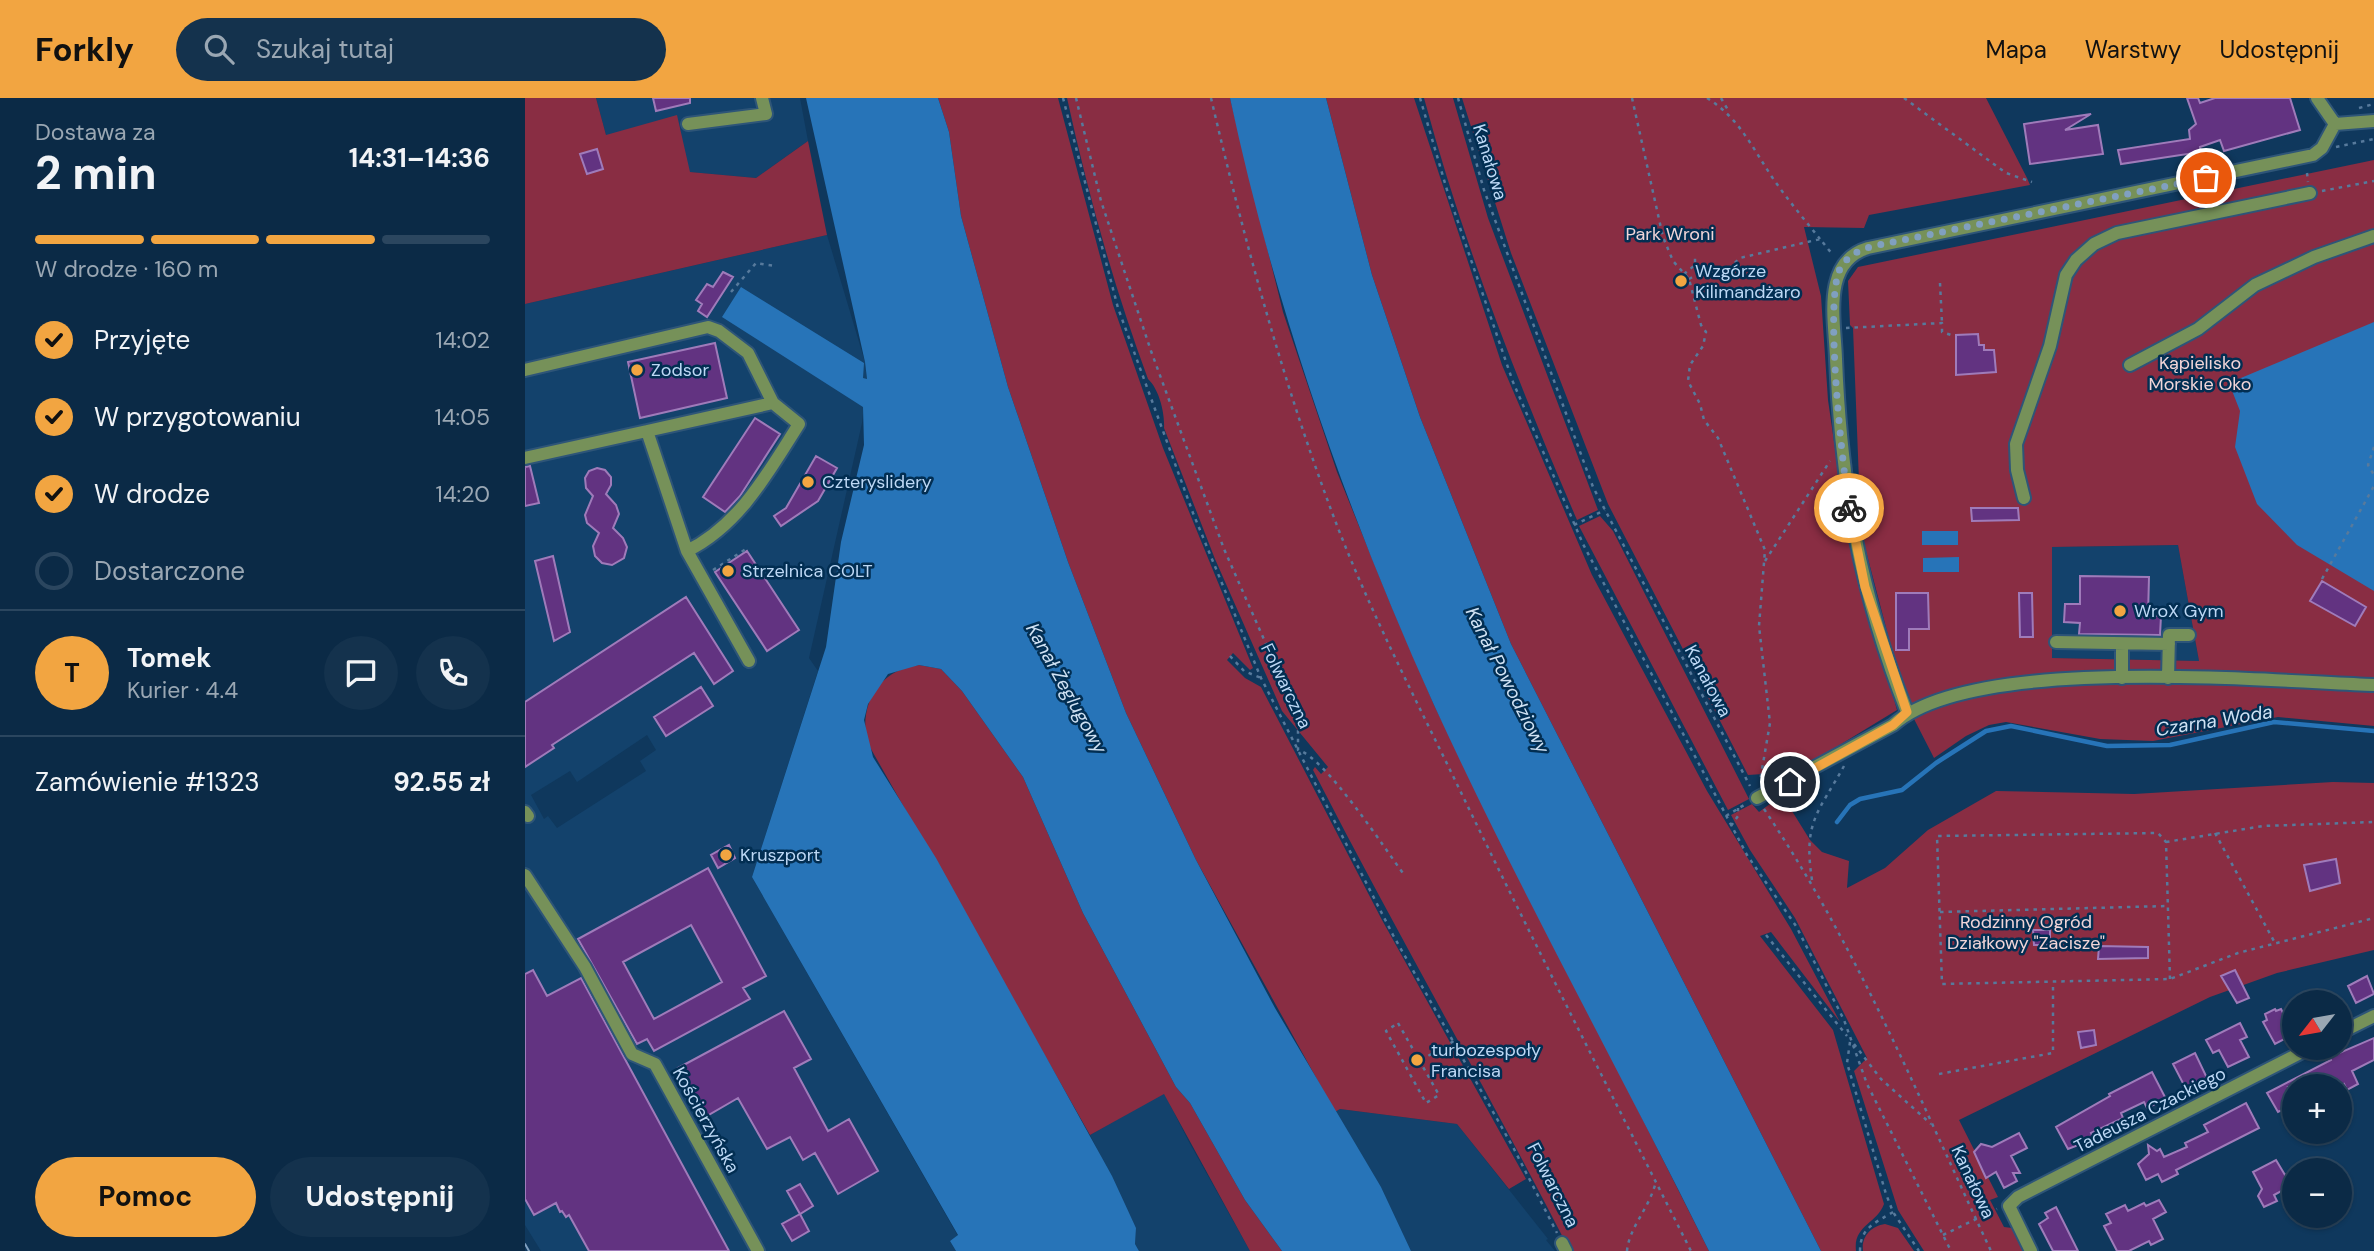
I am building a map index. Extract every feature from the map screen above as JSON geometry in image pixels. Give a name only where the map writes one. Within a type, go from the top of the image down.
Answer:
[{"type":"street","points":[[688,124],[766,114],[762,98]]},
{"type":"street","points":[[2317,98],[2326,116],[2335,124],[2374,121]]},
{"type":"street","points":[[1907,712],[1865,587],[1850,515],[1841,453],[1834,290],[1842,266],[1853,254],[1868,248],[2313,156],[2322,148],[2335,124]]},
{"type":"street","points":[[2024,498],[2017,470],[2016,444],[2050,346],[2066,275],[2076,260],[2094,244],[2117,233],[2310,193]]},
{"type":"street","points":[[2130,365],[2198,330],[2255,285],[2314,257],[2374,236]]},
{"type":"street","points":[[525,370],[708,327],[748,354],[773,403],[799,424],[760,486],[706,541],[687,551]]},
{"type":"street","points":[[525,458],[773,403]]},
{"type":"street","points":[[647,431],[687,551],[749,661]]},
{"type":"street","points":[[2162,678],[2169,635],[2189,635]]},
{"type":"street","points":[[2056,642],[2169,644]]},
{"type":"street","points":[[2122,644],[2122,678]]},
{"type":"street","points":[[1757,798],[1893,725],[1907,712],[1993,687],[2048,678],[2162,678],[2374,685]]},
{"type":"street","name":"Kościerzyńska","points":[[525,875],[585,967],[632,1054],[655,1065],[758,1251]]},
{"type":"street","points":[[2352,1027],[2374,1016]]},
{"type":"street","name":"Tadeusza Czackiego","points":[[2009,1206],[2040,1185],[2286,1060]]},
{"type":"street","points":[[2009,1206],[2031,1251]]},
{"type":"path","name":"Folwarczna","points":[[1063,98],[1118,308],[1193,513],[1261,678],[1393,935],[1454,1041],[1564,1247]]},
{"type":"path","points":[[1076,98],[1101,201],[1155,363],[1224,549],[1289,696],[1298,724],[1298,750],[1309,752],[1328,774],[1405,876]]},
{"type":"path","points":[[1211,98],[1241,226],[1286,377],[1333,516],[1422,714],[1691,1251]]},
{"type":"path","points":[[1420,98],[1447,190],[1513,382],[1574,525],[1731,826],[1796,926],[1844,1020],[1867,1084],[1951,1251]]},
{"type":"path","name":"Kanałowa","points":[[1458,98],[1484,190],[1605,510],[1757,798],[1813,883],[1873,993],[1991,1251]]},
{"type":"path","points":[[1632,98],[1663,237],[1673,261],[1689,279],[1701,325],[1706,332],[1703,346],[1690,365],[1690,389],[1733,472],[1750,519],[1764,544],[1759,626],[1769,703],[1770,740],[1757,798]]},
{"type":"path","points":[[1707,98],[1728,111]]},
{"type":"path","points":[[1721,98],[1772,177],[1842,266]]},
{"type":"path","points":[[1904,98],[2006,173],[2032,182]]},
{"type":"path","points":[[2342,146],[2374,139]]},
{"type":"path","points":[[2307,173],[2310,193],[2374,181]]},
{"type":"path","points":[[1689,279],[1703,271],[1720,272],[1728,269],[1740,258],[1819,239]]},
{"type":"path","points":[[1684,274],[1695,265],[1695,257]]},
{"type":"path","points":[[731,292],[756,262],[775,266]]},
{"type":"path","points":[[1940,283],[1942,332],[1954,336]]},
{"type":"path","points":[[1839,328],[1941,323]]},
{"type":"path","points":[[2374,447],[2368,465],[2374,475]]},
{"type":"path","points":[[1765,561],[1823,468],[1841,453]]},
{"type":"path","points":[[2322,579],[2374,486]]},
{"type":"path","points":[[1574,525],[1605,510]]},
{"type":"path","points":[[711,571],[746,549]]},
{"type":"path","points":[[1230,656],[1244,671],[1261,678]]},
{"type":"path","points":[[1813,883],[1810,849],[1815,813],[1855,746]]},
{"type":"path","points":[[1726,816],[1738,808],[1738,816],[1731,826]]},
{"type":"path","points":[[2166,842],[2263,826],[2374,822]]},
{"type":"path","points":[[2215,832],[2275,943]]},
{"type":"path","points":[[2170,979],[2166,842],[2158,833],[1937,836],[1942,984],[2170,979],[2238,953],[2374,918]]},
{"type":"path","points":[[1939,912],[2167,906]]},
{"type":"path","points":[[1766,935],[1881,1079],[1933,1126]]},
{"type":"path","points":[[1939,1074],[2053,1053],[2053,982]]},
{"type":"path","points":[[1398,1023],[1420,1060],[1439,1095],[1426,1103],[1386,1031],[1398,1023]]},
{"type":"path","points":[[1850,1039],[1847,1063],[1893,1213],[1919,1251]]},
{"type":"path","points":[[1420,1060],[1454,1041]]},
{"type":"path","points":[[1627,1251],[1632,1233],[1652,1201],[1655,1181]]},
{"type":"path","points":[[1943,1235],[2009,1206]]},
{"type":"path","points":[[1860,1251],[1860,1238],[1867,1227],[1893,1213]]},
{"type":"shaded area","points":[[596,98],[800,98],[808,141],[756,178],[689,172],[606,135]]},
{"type":"shaded area","points":[[827,235],[865,362],[867,380],[862,423],[809,658],[818,671],[752,877],[958,1236],[950,1241],[956,1251],[541,1251],[525,1225],[525,304]],"holes":[[[647,735],[656,750],[640,761],[646,771],[557,828],[548,816],[544,819],[531,795],[570,771],[577,782]]]},
{"type":"shaded area","points":[[2178,545],[2199,661],[2052,658],[2052,547]]},
{"type":"shaded area","points":[[1164,1093],[1250,1251],[1139,1251],[1135,1244],[1136,1228],[1090,1135]]},
{"type":"shaded area","points":[[1340,1109],[1457,1124],[1555,1251],[1411,1251],[1381,1187],[1335,1112]]},
{"type":"green space","points":[[525,98],[596,98],[606,135],[677,115],[690,172],[756,178],[808,141],[827,235],[525,304]]},
{"type":"green space","points":[[938,98],[1058,98],[1113,305],[1163,448],[1253,668],[1250,670],[1233,653],[1227,660],[1245,678],[1261,687],[1382,920],[1526,1179],[1509,1189],[1457,1124],[1340,1109],[1335,1112],[1196,860],[1126,713],[1068,562],[1008,387],[961,216],[949,132]]},
{"type":"green space","points":[[1067,98],[1230,98],[1283,312],[1337,472],[1391,605],[1435,707],[1709,1251],[1570,1251],[1313,770],[1315,767],[1321,774],[1328,767],[1282,711],[1215,559],[1164,428],[1161,402],[1148,379],[1124,310],[1093,205]]},
{"type":"green space","points":[[1326,98],[1414,98],[1502,365],[1592,575],[1707,791],[1791,929],[1840,1022],[1771,932],[1760,936],[1833,1030],[1884,1204],[1858,1236],[1856,1251],[1821,1251],[1511,644],[1420,417],[1372,275]]},
{"type":"green space","points":[[1424,98],[1453,98],[1488,218],[1598,510],[1577,520],[1493,312],[1456,206]]},
{"type":"green space","name":"Park Wroni","points":[[1462,98],[1986,98],[2027,178],[2030,185],[1869,215],[1864,228],[1804,227],[1821,296],[1828,400],[1846,524],[1897,710],[1774,785],[1763,774],[1748,775],[1608,504],[1511,253]]},
{"type":"green space","name":"Kąpielisko Morskie Oko","points":[[2374,160],[2374,726],[2278,717],[2153,741],[2100,739],[2006,722],[1989,725],[1966,736],[1934,758],[1913,717],[1899,677],[1861,532],[1853,328],[1850,325],[1848,281],[1858,267]],"holes":[[[2178,545],[2199,661],[2052,658],[2052,547]]]},
{"type":"green space","points":[[1600,516],[1613,531],[1749,799],[1728,810],[1579,526]]},
{"type":"green space","points":[[919,665],[941,669],[962,691],[1023,777],[1083,913],[1176,1087],[1190,1103],[1245,1200],[1282,1251],[1250,1251],[1164,1094],[1090,1135],[867,742],[866,714],[875,691],[893,674]]},
{"type":"green space","name":"Rodzinny Ogród Działkowy \"Zacisze\"","points":[[2333,782],[2374,783],[2374,950],[2277,973],[2210,997],[1959,1120],[1998,1197],[1990,1200],[2004,1227],[2012,1228],[2024,1251],[1924,1251],[1898,1210],[1854,1071],[1867,1058],[1795,918],[1750,850],[1731,815],[1752,804],[1759,812],[1782,795],[1810,840],[1822,852],[1849,861],[1847,888],[1885,868],[1928,830],[1996,791],[2134,794]]},
{"type":"green space","points":[[1885,1224],[1898,1228],[1914,1251],[1863,1251],[1868,1233]]},
{"type":"water","name":"Kanał Żeglugowy","points":[[806,98],[938,98],[949,132],[961,216],[1008,387],[1068,562],[1126,713],[1196,860],[1275,1008],[1381,1187],[1411,1251],[1282,1251],[1245,1200],[1190,1103],[1176,1087],[1083,913],[1023,777],[962,691],[941,669],[919,665],[888,674],[868,704],[864,720],[873,757],[936,858],[1112,1176],[1136,1228],[1135,1244],[1139,1251],[956,1251],[950,1241],[958,1235],[752,877],[826,647],[841,542],[864,445],[863,407],[722,317],[741,287],[864,363],[863,378],[867,379],[865,362]]},
{"type":"water","name":"Kanał Powodziowy","points":[[1230,98],[1326,98],[1372,275],[1420,417],[1511,644],[1821,1251],[1709,1251],[1467,774],[1402,632],[1343,483],[1291,331],[1268,254]]},
{"type":"water","points":[[2374,322],[2374,591],[2297,545],[2257,504],[2235,447],[2240,411],[2229,383]]},
{"type":"water","points":[[1922,531],[1958,531],[1958,545],[1922,545]]},
{"type":"water","points":[[1959,557],[1959,572],[1923,572],[1923,558]]},
{"type":"building","points":[[653,98],[690,98],[690,103],[656,111]]},
{"type":"building","points":[[2187,98],[2198,98],[2200,103],[2215,98],[2290,98],[2300,130],[2224,151],[2220,140],[2200,147],[2201,152],[2121,164],[2118,150],[2190,139],[2189,130],[2196,124]]},
{"type":"building","points":[[2091,114],[2065,130],[2098,125],[2103,154],[2030,164],[2024,124]]},
{"type":"building","points":[[597,149],[603,169],[587,174],[580,154]]},
{"type":"building","points":[[723,272],[733,277],[707,317],[698,311],[702,304],[696,300],[707,284],[713,287]]},
{"type":"building","points":[[1978,334],[1979,345],[1984,345],[1984,350],[1994,350],[1996,372],[1956,375],[1956,335]]},
{"type":"building","points":[[715,343],[727,398],[640,418],[628,362]]},
{"type":"building","points":[[755,418],[780,434],[740,496],[725,512],[703,497]]},
{"type":"building","points":[[816,456],[837,468],[818,501],[781,526],[774,516],[786,508]]},
{"type":"building","points":[[530,466],[539,503],[525,506],[525,467]]},
{"type":"building","points":[[597,468],[605,470],[611,477],[611,485],[606,494],[616,505],[619,514],[613,528],[623,538],[627,547],[624,558],[612,565],[602,563],[595,556],[593,546],[599,533],[587,523],[585,515],[593,496],[586,488],[585,478],[589,471]]},
{"type":"building","points":[[1971,508],[2018,508],[2019,520],[1972,521]]},
{"type":"building","points":[[747,551],[799,630],[767,651],[715,572]]},
{"type":"building","points":[[553,556],[570,632],[554,641],[535,561]]},
{"type":"building","name":"WroX Gym","points":[[2080,576],[2149,577],[2148,616],[2161,616],[2160,635],[2079,634],[2080,623],[2064,622],[2065,604],[2080,604]]},
{"type":"building","points":[[2322,581],[2366,607],[2355,626],[2310,601]]},
{"type":"building","points":[[1896,593],[1928,593],[1929,629],[1909,629],[1909,650],[1896,650]]},
{"type":"building","points":[[2019,593],[2032,593],[2033,637],[2020,637]]},
{"type":"building","points":[[686,597],[733,671],[714,684],[694,653],[552,745],[554,748],[525,767],[525,702]]},
{"type":"building","points":[[701,687],[713,706],[666,736],[654,717]]},
{"type":"building","points":[[729,845],[735,858],[718,868],[711,855]]},
{"type":"building","points":[[2336,859],[2340,883],[2310,891],[2304,865]]},
{"type":"building","points":[[708,868],[766,976],[743,988],[750,999],[654,1051],[647,1039],[637,1044],[578,939]],"holes":[[[691,925],[722,982],[654,1019],[623,962]]]},
{"type":"building","points":[[2033,930],[2050,930],[2050,945],[2034,945]]},
{"type":"building","points":[[2099,946],[2148,947],[2148,958],[2098,959]]},
{"type":"building","points":[[533,970],[547,996],[581,978],[729,1251],[589,1251],[569,1215],[566,1217],[560,1212],[556,1203],[534,1215],[525,1199],[525,974]]},
{"type":"building","points":[[2235,970],[2249,998],[2237,1003],[2221,976]]},
{"type":"building","points":[[2367,976],[2374,994],[2356,1003],[2348,986]]},
{"type":"building","points":[[2275,1009],[2282,1011],[2282,1040],[2275,1044],[2263,1022],[2267,1020],[2265,1014]]},
{"type":"building","points":[[784,1011],[811,1059],[794,1068],[828,1131],[849,1119],[878,1171],[838,1194],[815,1153],[803,1160],[790,1137],[767,1149],[738,1098],[705,1117],[678,1068]]},
{"type":"building","points":[[2240,1023],[2247,1037],[2240,1040],[2249,1057],[2228,1067],[2219,1050],[2213,1053],[2206,1040]]},
{"type":"building","points":[[2094,1030],[2096,1045],[2081,1048],[2078,1032]]},
{"type":"building","points":[[2374,1038],[2374,1060],[2352,1071],[2358,1084],[2352,1087],[2352,1074],[2304,1074],[2331,1060],[2352,1060],[2352,1048]]},
{"type":"building","points":[[2195,1053],[2207,1078],[2186,1089],[2173,1064]]},
{"type":"building","points":[[2152,1072],[2166,1099],[2147,1108],[2144,1102],[2121,1113],[2123,1118],[2091,1133],[2094,1139],[2068,1149],[2056,1127],[2110,1096],[2109,1094]]},
{"type":"building","points":[[2282,1085],[2282,1110],[2278,1112],[2267,1093]]},
{"type":"building","points":[[2246,1103],[2259,1128],[2176,1170],[2178,1174],[2162,1182],[2158,1174],[2146,1180],[2138,1164],[2149,1154],[2148,1145],[2157,1151],[2160,1149],[2164,1157],[2187,1147],[2185,1143],[2208,1132],[2204,1125]]},
{"type":"building","points":[[2019,1133],[2027,1148],[2011,1156],[2020,1173],[2013,1173],[2017,1181],[2004,1188],[1996,1172],[1986,1178],[1974,1152],[1981,1144],[1992,1147]]},
{"type":"building","points":[[2276,1160],[2282,1170],[2282,1191],[2274,1195],[2277,1201],[2264,1207],[2258,1196],[2262,1189],[2253,1172]]},
{"type":"building","points":[[800,1184],[813,1206],[800,1214],[787,1191]]},
{"type":"building","points":[[2159,1200],[2166,1212],[2153,1219],[2163,1239],[2151,1245],[2149,1241],[2129,1251],[2117,1251],[2104,1226],[2111,1223],[2106,1214],[2125,1205],[2128,1211],[2144,1203],[2146,1206]]},
{"type":"building","points":[[2056,1207],[2078,1251],[2053,1251],[2039,1224],[2048,1218],[2045,1213]]},
{"type":"building","points":[[800,1214],[809,1231],[792,1241],[782,1224]]},
{"type":"waterway","name":"Czarna Woda","points":[[1837,822],[1850,805],[1860,799],[1902,790],[1936,763],[1986,731],[2011,726],[2107,746],[2170,745],[2274,722],[2374,731]]},
{"type":"tram line","points":[[525,1244],[529,1251]]},
{"type":"way so far","points":[[1849,508],[1838,423],[1834,290],[1836,277],[1853,254],[1893,242],[2206,178]]},
{"type":"place","name":"Wzgórze Kilimandżaro","points":[[1681,281]]},
{"type":"place","name":"Zodsor","points":[[637,370]]},
{"type":"place","name":"Czteryslidery","points":[[808,482]]},
{"type":"place","name":"Strzelnica COLT","points":[[728,571]]},
{"type":"place","name":"WroX Gym","points":[[2120,611]]},
{"type":"place","name":"Kruszport","points":[[726,855]]},
{"type":"place","name":"turbozespoły Francisa","points":[[1417,1060]]},
{"type":"route","points":[[1790,782],[1893,725],[1907,712],[1865,587],[1849,508]]}]
